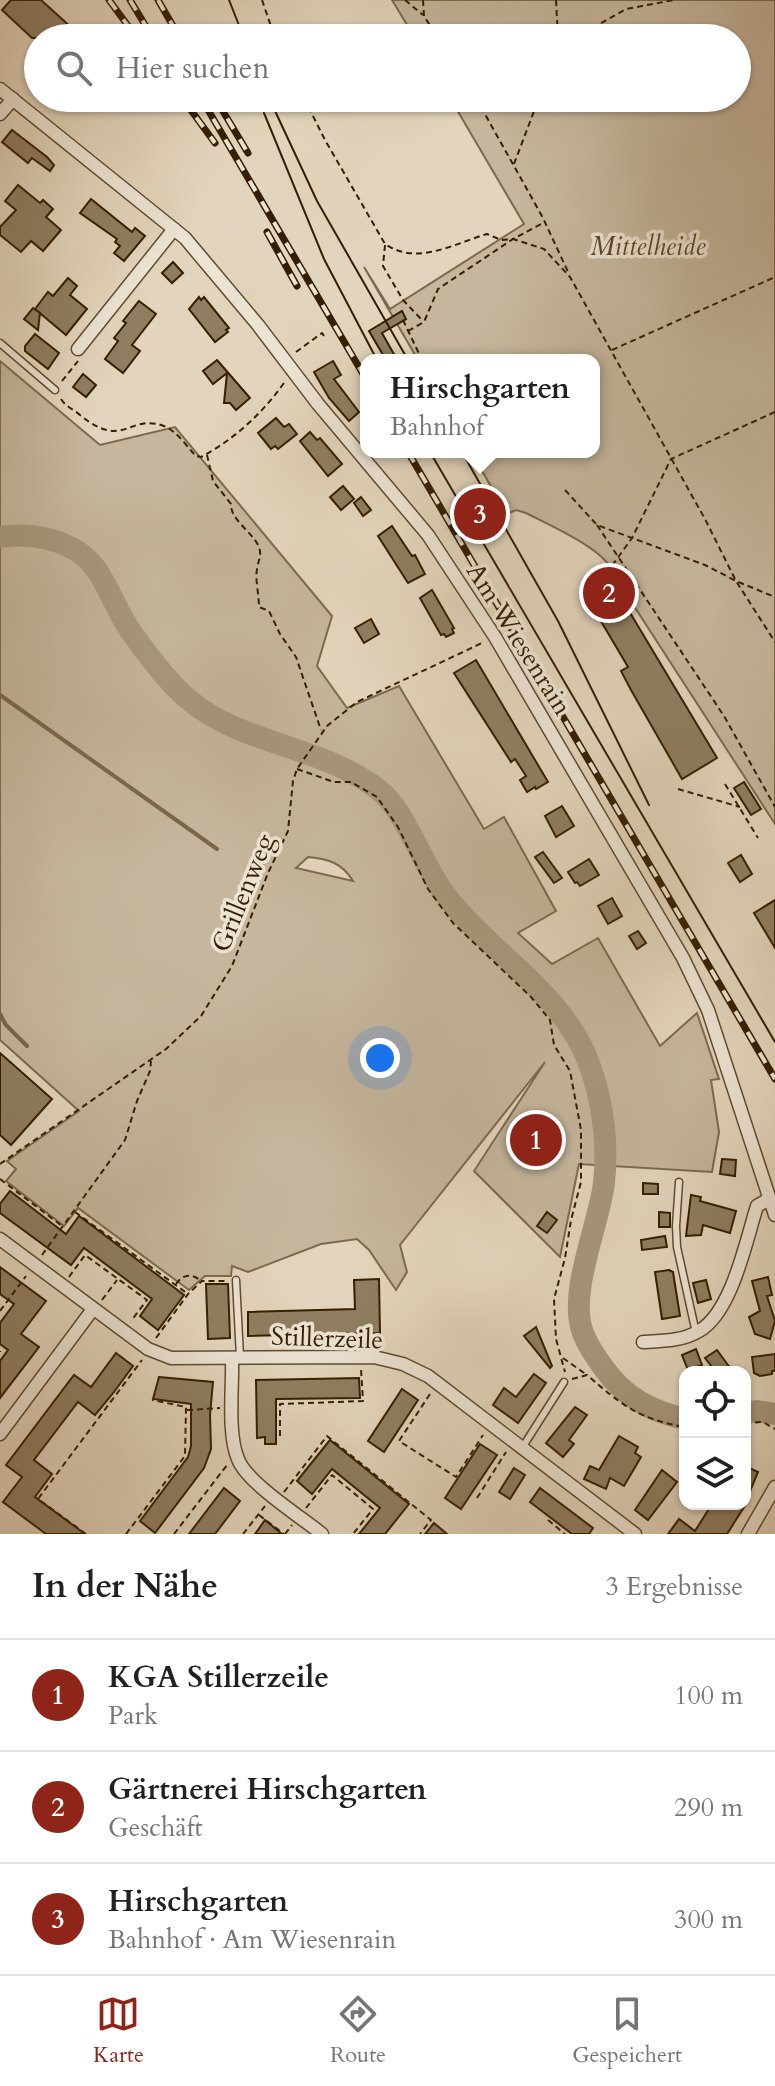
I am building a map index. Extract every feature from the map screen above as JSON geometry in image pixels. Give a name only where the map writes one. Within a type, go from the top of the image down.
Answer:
[{"type":"street","name":"Am Wiesenrain","points":[[0,89],[24,108]]},
{"type":"street","points":[[0,114],[13,99]]},
{"type":"street","name":"Am Wiesenrain","points":[[29,112],[185,238],[360,452]]},
{"type":"street","points":[[78,349],[174,229]]},
{"type":"street","name":"Am Wiesenrain","points":[[365,458],[428,535],[495,637],[698,986],[775,1215]]},
{"type":"street","points":[[643,1342],[671,1340],[696,1333],[716,1316],[732,1281],[757,1206],[769,1199]]},
{"type":"street","name":"Stillerzeile","points":[[0,1239],[123,1332],[149,1349],[178,1358],[374,1357],[403,1364],[438,1384],[635,1534]]},
{"type":"street","points":[[0,1434],[93,1309]]},
{"type":"street","points":[[236,1359],[234,1444],[237,1459],[250,1477],[322,1534]]},
{"type":"street","points":[[748,1534],[775,1487]]},
{"type":"lane","points":[[0,343],[55,390]]},
{"type":"lane","points":[[679,1182],[677,1247],[696,1333]]},
{"type":"lane","points":[[236,1280],[236,1359]]},
{"type":"lane","points":[[518,1445],[564,1382]]},
{"type":"path","points":[[262,0],[270,24]]},
{"type":"path","points":[[405,0],[429,24]]},
{"type":"path","points":[[423,0],[424,16]]},
{"type":"path","points":[[556,0],[557,24]]},
{"type":"path","points":[[600,24],[626,9],[674,0]]},
{"type":"path","points":[[311,112],[385,244],[397,252],[417,256],[487,234],[544,249],[570,277]]},
{"type":"path","points":[[484,112],[736,581],[775,642]]},
{"type":"path","points":[[513,165],[534,112]]},
{"type":"path","points":[[408,331],[424,322],[438,289],[513,239],[545,222]]},
{"type":"path","points":[[385,244],[383,266],[403,300],[424,322]]},
{"type":"path","points":[[611,350],[775,277]]},
{"type":"path","points":[[403,320],[419,354]]},
{"type":"path","points":[[285,359],[322,333],[324,336]]},
{"type":"path","points":[[78,349],[80,359],[55,390],[66,406],[96,428],[116,431],[144,425],[164,426],[179,436],[196,456],[208,454],[253,419],[294,372]]},
{"type":"path","points":[[607,590],[601,581],[632,538],[671,459],[775,412]]},
{"type":"path","points":[[208,454],[206,459],[213,481],[231,504],[236,520],[243,524],[260,547],[261,560],[257,569],[259,607],[269,611],[296,657],[322,732]]},
{"type":"path","points":[[565,490],[597,525],[724,716],[775,807]]},
{"type":"path","points":[[597,525],[705,565],[775,597]]},
{"type":"path","name":"Grillenweg","points":[[0,1164],[166,1049],[201,1016],[232,966],[288,831],[297,769],[322,732],[357,702],[495,637]]},
{"type":"path","points":[[297,769],[334,782],[351,782],[377,797],[398,827],[428,889],[453,923],[531,997],[550,1020],[554,1045],[570,1071],[579,1106],[582,1162],[581,1182],[554,1299],[556,1339],[566,1375],[564,1382]]},
{"type":"path","points":[[725,784],[758,838]]},
{"type":"path","points":[[678,789],[740,807]]},
{"type":"path","points":[[0,1311],[125,1140],[150,1071],[151,1060]]},
{"type":"path","points":[[0,1179],[63,1227]]},
{"type":"path","points":[[74,1211],[188,1294]]},
{"type":"path","points":[[62,1286],[85,1255],[147,1300],[123,1332]]},
{"type":"path","points":[[176,1285],[190,1275],[202,1281],[236,1280]]},
{"type":"path","points":[[93,1309],[118,1279]]},
{"type":"path","points":[[86,1534],[38,1499],[188,1294],[202,1281]]},
{"type":"path","points":[[0,1296],[8,1301]]},
{"type":"path","points":[[280,1436],[280,1404],[363,1401],[361,1357]]},
{"type":"path","points":[[562,1357],[627,1409],[655,1421],[679,1426]]},
{"type":"path","points":[[564,1382],[587,1375]]},
{"type":"path","points":[[438,1384],[399,1441],[456,1477],[490,1424]]},
{"type":"path","points":[[152,1400],[186,1407],[187,1410],[223,1408]]},
{"type":"path","points":[[126,1534],[185,1456],[187,1410]]},
{"type":"path","points":[[751,1423],[763,1422],[775,1429]]},
{"type":"path","points":[[243,1534],[327,1436],[431,1520],[420,1534]]},
{"type":"path","points":[[477,1498],[518,1445]]},
{"type":"path","points":[[174,1534],[224,1467],[237,1459]]},
{"type":"path","points":[[299,1516],[332,1475],[373,1509],[353,1534]]},
{"type":"path","points":[[258,1514],[284,1534]]},
{"type":"path","points":[[548,1520],[565,1534]]},
{"type":"green space","name":"Mittelheide","points":[[392,0],[775,0],[775,824],[608,564],[575,538],[526,513],[516,510],[507,514],[474,458],[600,458],[600,354],[415,354],[364,267],[390,309],[524,224],[458,112],[751,112],[751,24],[407,24]]},
{"type":"green space","points":[[0,361],[100,445],[175,427],[332,616],[317,666],[347,708],[399,686],[484,829],[504,817],[556,911],[518,933],[552,964],[598,938],[660,1046],[697,1013],[719,1079],[711,1080],[719,1132],[712,1172],[579,1164],[560,1257],[474,1171],[545,1062],[400,1245],[407,1272],[396,1290],[369,1250],[357,1239],[321,1244],[248,1272],[232,1266],[231,1276],[205,1276],[189,1290],[78,1208],[64,1226],[6,1181],[16,1169],[7,1161],[79,1111],[0,1040]],"holes":[[[308,857],[339,866],[353,881],[296,868]]]},
{"type":"building","points":[[11,0],[41,0],[68,24],[24,24],[24,31],[2,10]]},
{"type":"building","points":[[12,130],[47,157],[54,165],[50,171],[32,158],[28,163],[2,142]]},
{"type":"building","points":[[18,185],[40,203],[43,200],[53,209],[46,217],[61,230],[43,251],[31,241],[21,252],[0,235],[0,227],[16,210],[5,201]]},
{"type":"building","points":[[91,199],[132,232],[135,228],[145,236],[124,261],[114,253],[120,246],[115,242],[117,239],[80,213]]},
{"type":"building","points":[[173,262],[183,273],[172,283],[162,273]]},
{"type":"building","points":[[68,278],[77,286],[70,295],[87,309],[66,335],[35,309],[48,292],[53,296]]},
{"type":"building","points":[[199,297],[201,300],[204,297],[229,328],[215,342],[189,309]]},
{"type":"building","points":[[139,301],[156,314],[132,345],[140,351],[123,373],[105,359],[118,341],[114,338],[126,323],[123,321]]},
{"type":"building","points":[[33,308],[40,313],[38,330],[24,319]]},
{"type":"building","points":[[402,311],[406,319],[382,333],[394,354],[382,354],[369,331]]},
{"type":"building","points":[[35,334],[59,353],[48,369],[25,351],[25,346]]},
{"type":"building","points":[[217,360],[250,398],[236,410],[230,403],[224,403],[227,373],[213,384],[203,371]]},
{"type":"building","points":[[333,361],[341,375],[334,379],[359,412],[349,421],[329,398],[314,372]]},
{"type":"building","points":[[83,374],[96,385],[86,397],[73,387]]},
{"type":"building","points":[[276,418],[284,427],[289,424],[297,434],[278,449],[275,446],[271,449],[258,433]]},
{"type":"building","points":[[310,432],[317,440],[320,438],[342,464],[328,476],[300,441]]},
{"type":"building","points":[[343,486],[354,499],[341,510],[330,497]]},
{"type":"building","points":[[361,497],[371,510],[363,516],[354,503]]},
{"type":"building","points":[[392,526],[412,556],[415,555],[425,574],[408,583],[378,536]]},
{"type":"building","points":[[614,586],[717,758],[682,779],[621,671],[628,667],[595,611],[600,608],[595,598]]},
{"type":"building","points":[[432,590],[454,628],[454,633],[446,637],[441,635],[420,598]]},
{"type":"building","points":[[371,619],[379,634],[364,643],[355,628]]},
{"type":"building","points":[[476,660],[548,782],[536,789],[527,792],[520,780],[526,776],[515,759],[511,762],[454,673]]},
{"type":"building","points":[[744,782],[761,809],[751,815],[734,788]]},
{"type":"building","points":[[562,806],[574,826],[556,837],[545,816]]},
{"type":"building","points":[[543,852],[562,878],[554,883],[535,857]]},
{"type":"building","points":[[741,855],[752,874],[740,882],[728,863]]},
{"type":"building","points":[[589,859],[599,875],[580,886],[568,872]]},
{"type":"building","points":[[612,898],[622,916],[608,924],[598,906]]},
{"type":"building","points":[[775,900],[775,948],[754,913]]},
{"type":"building","points":[[638,931],[646,943],[637,949],[629,936]]},
{"type":"building","points":[[0,1053],[52,1099],[11,1145],[0,1135]]},
{"type":"building","points":[[722,1159],[736,1160],[735,1176],[720,1174]]},
{"type":"building","points":[[643,1183],[658,1184],[658,1194],[643,1194]]},
{"type":"building","points":[[10,1191],[66,1234],[79,1216],[184,1295],[158,1330],[140,1316],[152,1299],[84,1248],[71,1265],[0,1213],[0,1204]]},
{"type":"building","points":[[691,1195],[701,1197],[700,1201],[736,1211],[730,1233],[703,1225],[701,1235],[686,1236]]},
{"type":"building","points":[[547,1212],[557,1220],[547,1233],[537,1226]]},
{"type":"building","points":[[659,1212],[670,1213],[670,1227],[659,1227]]},
{"type":"building","points":[[665,1236],[667,1247],[642,1250],[641,1240]]},
{"type":"building","points":[[0,1267],[46,1301],[21,1334],[39,1347],[0,1398],[0,1361],[8,1350],[0,1344],[0,1323],[14,1304],[0,1294]]},
{"type":"building","points":[[655,1272],[673,1272],[680,1316],[662,1319]]},
{"type":"building","points":[[768,1277],[772,1295],[767,1296],[775,1321],[770,1339],[755,1334],[749,1317],[760,1311],[752,1281]]},
{"type":"building","points":[[379,1279],[380,1333],[248,1336],[248,1312],[355,1309],[354,1280]]},
{"type":"building","points":[[706,1280],[711,1299],[698,1303],[693,1283]]},
{"type":"building","points":[[206,1284],[228,1284],[230,1338],[208,1339]]},
{"type":"building","points":[[536,1327],[552,1366],[550,1368],[524,1336]]},
{"type":"building","points":[[696,1349],[702,1365],[686,1366],[682,1355]]},
{"type":"building","points":[[717,1350],[729,1366],[711,1366],[705,1358]]},
{"type":"building","points":[[116,1353],[133,1366],[114,1392],[95,1415],[78,1402],[34,1460],[52,1474],[35,1497],[85,1534],[46,1534],[3,1502],[22,1477],[6,1465],[74,1375],[91,1387]]},
{"type":"building","points":[[775,1354],[775,1371],[772,1374],[760,1376],[754,1373],[752,1357]]},
{"type":"building","points":[[534,1374],[546,1383],[518,1423],[493,1405],[504,1388],[516,1397]]},
{"type":"building","points":[[159,1377],[213,1382],[211,1449],[204,1468],[155,1533],[140,1521],[188,1457],[191,1446],[191,1404],[153,1399]]},
{"type":"building","points":[[359,1378],[360,1398],[276,1399],[276,1444],[265,1444],[265,1437],[257,1438],[256,1380]]},
{"type":"building","points":[[402,1389],[418,1400],[384,1452],[368,1441]]},
{"type":"building","points":[[575,1407],[587,1415],[569,1440],[574,1444],[563,1457],[546,1443]]},
{"type":"building","points":[[619,1436],[638,1447],[635,1453],[641,1457],[624,1486],[610,1478],[606,1489],[584,1479],[590,1466],[599,1470]]},
{"type":"building","points":[[330,1440],[409,1504],[385,1534],[359,1534],[380,1508],[332,1469],[312,1494],[297,1481]]},
{"type":"building","points":[[480,1444],[497,1455],[461,1509],[445,1498]]},
{"type":"building","points":[[514,1468],[525,1475],[510,1499],[499,1492]]},
{"type":"building","points":[[751,1469],[758,1472],[751,1489]]},
{"type":"building","points":[[662,1470],[677,1482],[648,1520],[635,1510]]},
{"type":"building","points":[[224,1488],[240,1501],[215,1534],[189,1534]]},
{"type":"building","points":[[540,1488],[593,1528],[589,1534],[572,1534],[530,1502]]},
{"type":"building","points":[[708,1510],[742,1510],[727,1534],[668,1534],[679,1519],[695,1531]]},
{"type":"building","points":[[265,1520],[282,1534],[255,1534]]},
{"type":"building","points":[[434,1523],[447,1534],[425,1534]]},
{"type":"waterway","points":[[0,537],[26,536],[52,540],[87,559],[101,576],[125,622],[146,652],[176,688],[198,707],[222,722],[330,762],[380,791],[398,811],[446,896],[563,1017],[590,1066],[605,1139],[604,1183],[579,1296],[582,1330],[594,1354],[620,1387],[649,1407],[679,1417]]},
{"type":"waterway","points":[[0,695],[217,849]]},
{"type":"waterway","points":[[0,1014],[6,1025],[27,1046]]},
{"type":"waterway","points":[[751,1412],[775,1414]]},
{"type":"tram line","points":[[229,0],[238,24]]},
{"type":"tram line","points":[[276,112],[317,201],[405,354]]},
{"type":"tram line","points":[[264,113],[324,259],[374,354]]},
{"type":"tram line","points":[[434,458],[775,1042]]},
{"type":"tram line","points":[[465,458],[558,621],[649,805]]},
{"type":"railway","points":[[109,0],[127,24]]},
{"type":"railway","points":[[130,0],[145,24]]},
{"type":"railway","points":[[158,0],[172,24]]},
{"type":"railway","points":[[192,112],[215,143]]},
{"type":"railway","points":[[209,112],[360,369]]},
{"type":"railway","points":[[223,112],[248,153]]},
{"type":"railway","points":[[267,232],[297,286]]},
{"type":"railway","points":[[412,458],[775,1079]]},
{"type":"place","name":"Hirschgarten","points":[[480,514]]},
{"type":"place","name":"Gärtnerei Hirschgarten","points":[[609,593]]},
{"type":"place","name":"KGA Stillerzeile","points":[[536,1140]]}]
